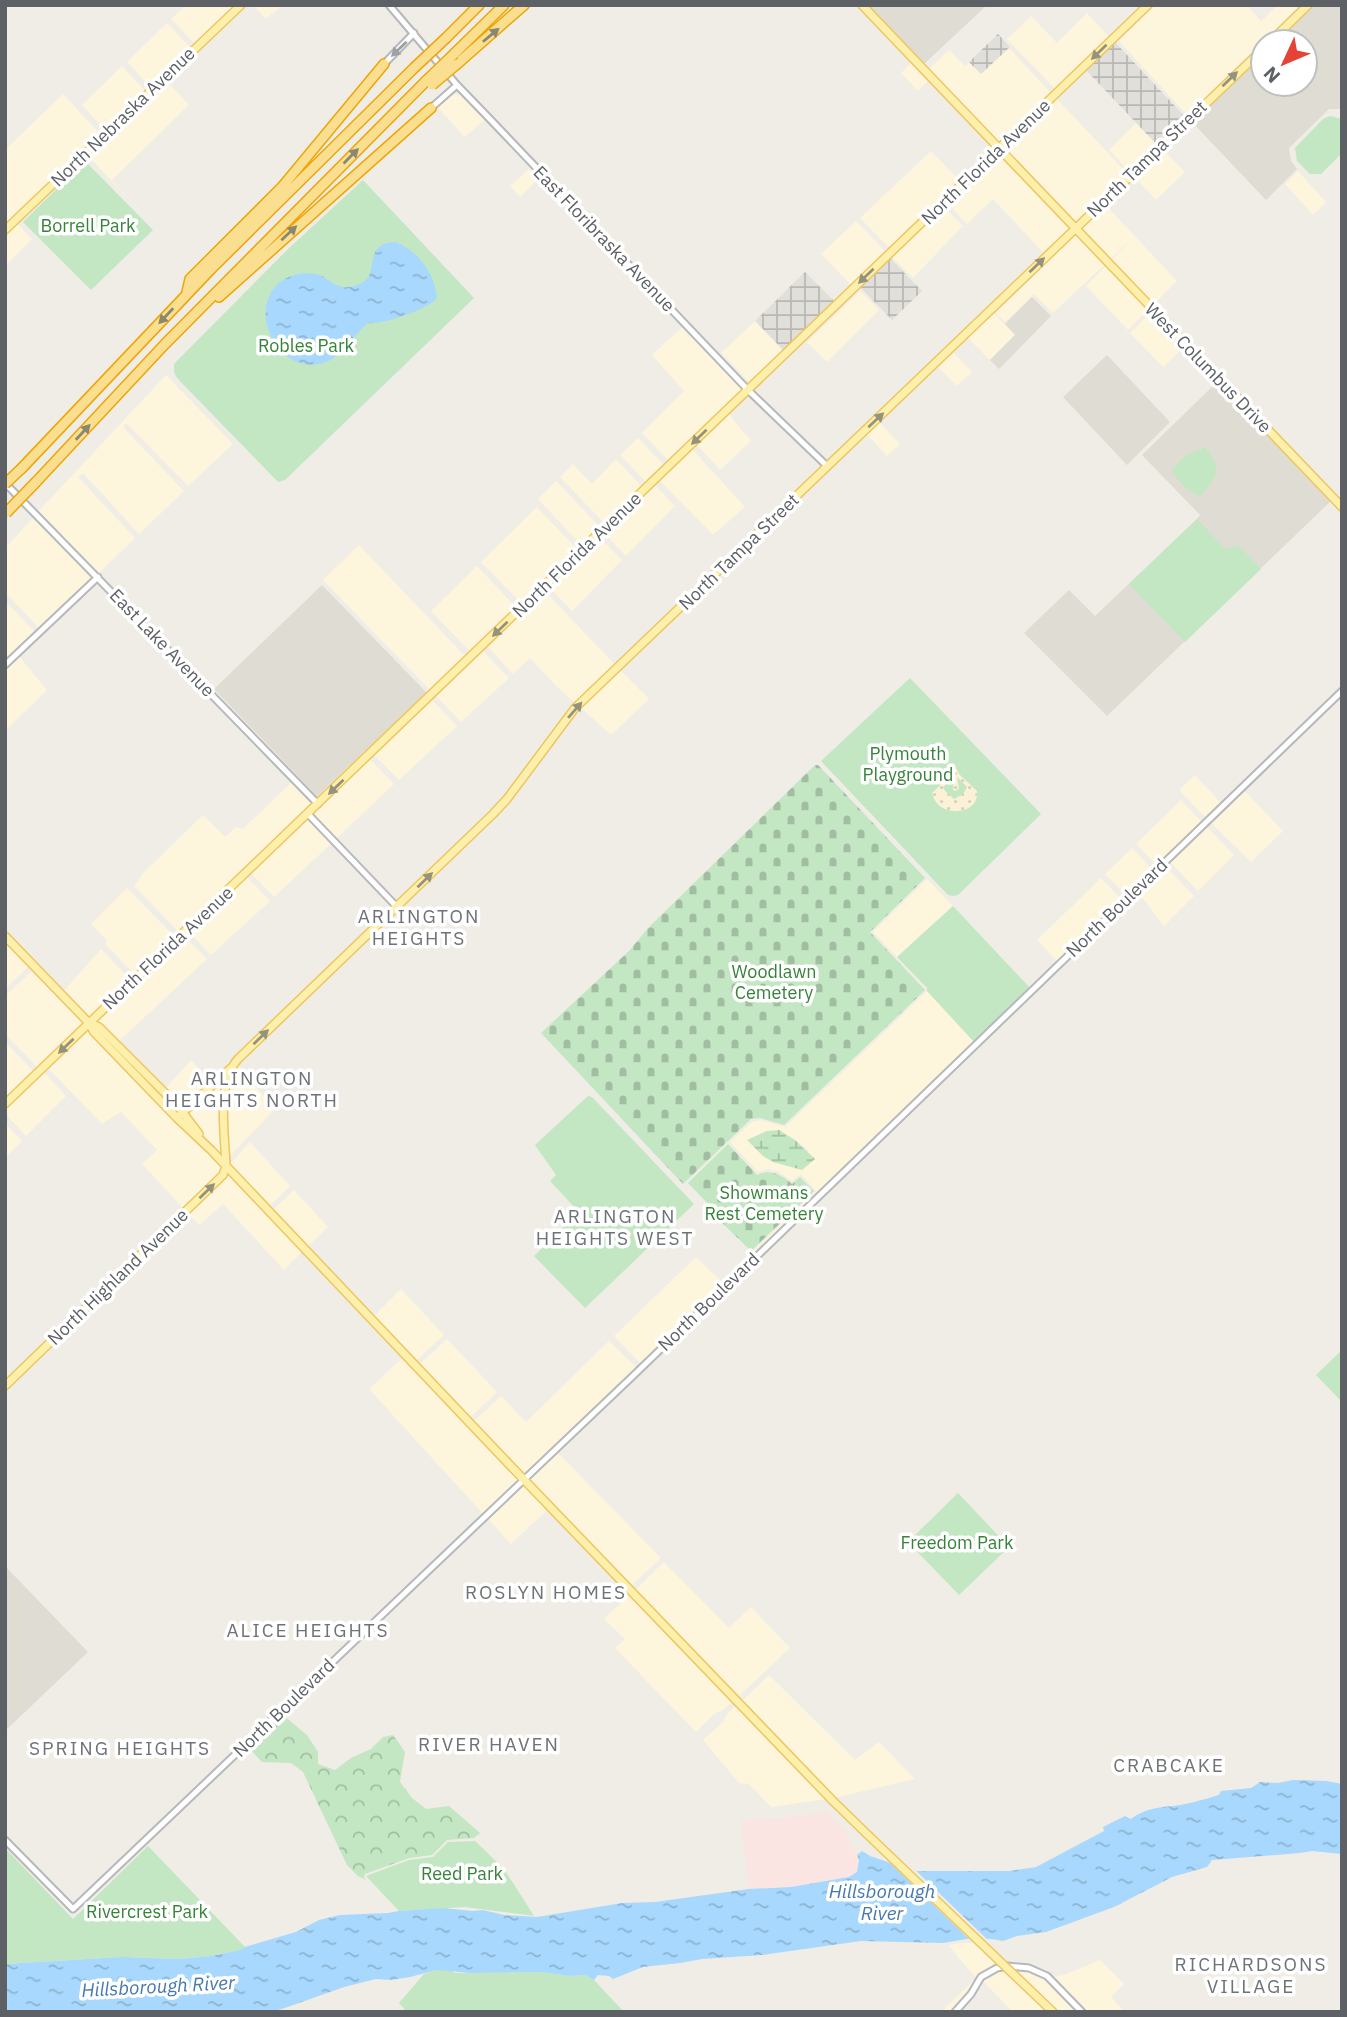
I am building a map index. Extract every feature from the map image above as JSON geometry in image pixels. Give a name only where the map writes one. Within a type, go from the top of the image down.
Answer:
[{"type":"highway","points":[[5,483],[281,197],[479,5]]},
{"type":"highway","points":[[430,82],[504,5]]},
{"type":"highway","points":[[6,514],[165,344],[392,115],[430,82],[457,64],[524,5]]},
{"type":"highway","points":[[187,294],[190,279],[282,187],[384,64]]},
{"type":"highway","points":[[165,344],[431,108]]},
{"type":"main road","name":"North Nebraska Avenue","points":[[5,230],[241,5]]},
{"type":"main road","name":"West Columbus Drive","points":[[862,5],[1342,507]]},
{"type":"main road","name":"North Florida Avenue","points":[[5,1104],[1148,5]]},
{"type":"main road","points":[[1284,28],[1308,5]]},
{"type":"main road","name":"North Tampa Street","points":[[180,1116],[508,799],[575,708],[1249,62]]},
{"type":"main road","points":[[5,936],[833,1801],[1053,2012]]},
{"type":"main road","points":[[226,1166],[224,1095],[230,1069]]},
{"type":"main road","name":"North Highland Avenue","points":[[5,1386],[219,1179],[226,1166]]},
{"type":"street","name":"East Floribraska Avenue","points":[[389,5],[457,85],[748,390],[827,466]]},
{"type":"street","points":[[384,64],[414,33]]},
{"type":"street","points":[[431,108],[457,85]]},
{"type":"street","name":"East Lake Avenue","points":[[5,483],[318,804]]},
{"type":"street","points":[[5,666],[98,577]]},
{"type":"street","name":"North Boulevard","points":[[5,1840],[73,1909],[524,1480],[1342,691]]},
{"type":"street","points":[[307,814],[397,907]]},
{"type":"street","points":[[955,2012],[966,2001],[981,1977],[1007,1966],[1029,1968],[1046,1976],[1082,2012]]},
{"type":"shaded area","points":[[186,5],[237,5],[195,44],[171,19]]},
{"type":"shaded area","points":[[253,5],[283,5],[266,19]]},
{"type":"shaded area","points":[[868,5],[987,5],[923,65]]},
{"type":"shaded area","points":[[1155,5],[1246,5],[1261,21],[1277,5],[1294,5],[1297,8],[1276,28],[1249,28],[1249,55],[1187,115],[1119,41]]},
{"type":"shaded area","points":[[1310,5],[1342,5],[1342,111],[1329,109],[1289,148],[1291,161],[1297,169],[1266,200],[1190,120],[1249,63],[1249,98],[1319,98],[1319,28],[1286,28]]},
{"type":"shaded area","points":[[1087,13],[1109,37],[1055,89],[1007,39],[1031,16],[1057,43]]},
{"type":"shaded area","points":[[167,23],[191,48],[150,87],[127,62]]},
{"type":"shaded area","points":[[998,34],[1010,47],[981,74],[969,62]]},
{"type":"shaded area","points":[[1113,40],[1188,120],[1159,147],[1084,68]]},
{"type":"shaded area","points":[[1009,48],[1127,173],[1100,199],[1177,281],[1128,330],[1086,286],[1134,237],[1053,313],[1034,294],[1005,322],[996,313],[1050,260],[993,199],[967,224],[948,204],[1004,148],[928,70],[949,50],[965,66],[970,62],[981,74]]},
{"type":"shaded area","points":[[912,62],[927,78],[927,82],[918,91],[901,73]]},
{"type":"shaded area","points":[[122,66],[146,92],[105,130],[82,105]]},
{"type":"shaded area","points":[[166,80],[189,105],[112,180],[152,223],[87,155]]},
{"type":"shaded area","points":[[63,94],[101,135],[5,226],[5,150]]},
{"type":"shaded area","points":[[452,94],[460,95],[484,120],[465,137],[438,108]]},
{"type":"shaded area","points":[[1136,123],[1185,172],[1156,200],[1109,150]]},
{"type":"shaded area","points":[[931,151],[960,181],[939,202],[963,226],[913,278],[892,257],[895,254],[860,218]]},
{"type":"shaded area","points":[[529,169],[538,179],[520,197],[510,186]]},
{"type":"shaded area","points":[[1298,171],[1326,202],[1313,215],[1285,184]]},
{"type":"shaded area","points":[[856,221],[886,252],[851,285],[821,254]]},
{"type":"shaded area","points":[[16,223],[32,239],[5,266],[5,234]]},
{"type":"shaded area","points":[[888,256],[922,291],[892,320],[858,285]]},
{"type":"shaded area","points":[[805,272],[835,302],[784,351],[755,321]]},
{"type":"shaded area","points":[[860,291],[879,310],[827,362],[807,342]]},
{"type":"shaded area","points":[[1032,297],[1051,316],[999,369],[990,360],[1015,335],[1005,324]]},
{"type":"shaded area","points":[[992,311],[1015,335],[990,360],[965,335]]},
{"type":"shaded area","points":[[1152,311],[1185,346],[1163,367],[1130,333]]},
{"type":"shaded area","points":[[755,321],[784,351],[749,382],[721,353]]},
{"type":"shaded area","points":[[683,326],[744,390],[669,461],[642,433],[684,391],[652,355]]},
{"type":"shaded area","points":[[950,349],[972,372],[957,386],[935,364]]},
{"type":"shaded area","points":[[1107,355],[1170,422],[1127,465],[1063,397]]},
{"type":"shaded area","points":[[166,375],[233,444],[188,486],[126,423],[123,427],[184,491],[139,534],[83,473],[78,477],[135,538],[99,573],[38,512]]},
{"type":"shaded area","points":[[1218,381],[1332,500],[1107,716],[1024,633],[1069,590],[1095,616],[1197,519],[1200,515],[1142,455]]},
{"type":"shaded area","points":[[728,413],[751,441],[720,470],[696,444]]},
{"type":"shaded area","points":[[877,420],[900,444],[887,456],[865,432]]},
{"type":"shaded area","points":[[638,438],[665,466],[647,483],[620,455]]},
{"type":"shaded area","points":[[691,448],[745,507],[713,535],[659,480]]},
{"type":"shaded area","points":[[616,459],[643,488],[605,524],[560,477],[573,464],[592,484]]},
{"type":"shaded area","points":[[556,481],[601,528],[582,546],[538,499]]},
{"type":"shaded area","points":[[654,484],[675,506],[626,556],[604,533]]},
{"type":"shaded area","points":[[537,507],[578,550],[522,604],[481,562]]},
{"type":"shaded area","points":[[34,517],[94,577],[39,628],[5,592],[5,548]]},
{"type":"shaded area","points":[[599,537],[622,560],[572,611],[548,586]]},
{"type":"shaded area","points":[[359,545],[466,657],[431,691],[323,580]]},
{"type":"shaded area","points":[[477,566],[517,608],[471,653],[431,611]]},
{"type":"shaded area","points":[[322,585],[427,693],[317,796],[214,689]]},
{"type":"shaded area","points":[[544,590],[616,666],[576,704],[530,658],[513,674],[486,645]]},
{"type":"shaded area","points":[[5,601],[35,632],[5,662]]},
{"type":"shaded area","points":[[482,650],[509,678],[461,722],[435,695]]},
{"type":"shaded area","points":[[19,656],[47,690],[5,731],[5,669]]},
{"type":"shaded area","points":[[620,670],[649,699],[611,735],[580,707]]},
{"type":"shaded area","points":[[431,699],[457,726],[399,780],[373,754]]},
{"type":"shaded area","points":[[369,758],[394,784],[336,839],[312,814]]},
{"type":"shaded area","points":[[1195,775],[1220,802],[1205,817],[1179,790]]},
{"type":"shaded area","points":[[293,781],[314,804],[180,933],[134,886],[145,871],[203,815],[225,837],[236,827],[242,829],[246,826]]},
{"type":"shaded area","points":[[1243,789],[1283,831],[1251,862],[1210,822]]},
{"type":"shaded area","points":[[1181,800],[1202,822],[1157,866],[1136,844]]},
{"type":"shaded area","points":[[307,818],[332,843],[274,897],[251,873]]},
{"type":"shaded area","points":[[1206,826],[1234,855],[1198,891],[1169,861]]},
{"type":"shaded area","points":[[1132,848],[1153,870],[1127,896],[1105,874]]},
{"type":"shaded area","points":[[1165,866],[1194,896],[1164,926],[1138,892]]},
{"type":"shaded area","points":[[247,877],[270,901],[211,955],[189,932]]},
{"type":"shaded area","points":[[1101,878],[1122,900],[1058,962],[1037,940]]},
{"type":"shaded area","points":[[927,879],[953,906],[897,957],[873,932]]},
{"type":"shaded area","points":[[127,888],[175,937],[135,975],[105,944],[107,941],[91,924]]},
{"type":"shaded area","points":[[184,936],[207,959],[118,1042],[94,1022]]},
{"type":"shaded area","points":[[5,941],[29,966],[5,989]]},
{"type":"shaded area","points":[[101,949],[130,979],[90,1019],[63,992]]},
{"type":"shaded area","points":[[33,970],[85,1023],[38,1068],[5,1034],[5,996]]},
{"type":"shaded area","points":[[927,991],[975,1043],[753,1255],[751,1253],[816,1191],[801,1174],[792,1181],[778,1171],[768,1169],[758,1172],[730,1142],[752,1122],[760,1120],[785,1127]],"holes":[[[779,1130],[809,1151],[787,1165],[773,1162]]]},
{"type":"shaded area","points":[[88,1027],[172,1119],[223,1167],[221,1174],[184,1209],[142,1164],[157,1150],[121,1112],[102,1124],[47,1067]]},
{"type":"shaded area","points":[[5,1042],[34,1072],[5,1100]]},
{"type":"shaded area","points":[[191,1060],[209,1080],[234,1060],[183,1108],[165,1089]]},
{"type":"shaded area","points":[[237,1064],[275,1109],[228,1158],[227,1095],[231,1073]]},
{"type":"shaded area","points":[[43,1071],[66,1096],[26,1136],[5,1114],[5,1107]]},
{"type":"shaded area","points":[[225,1077],[223,1158],[186,1113]]},
{"type":"shaded area","points":[[5,1123],[22,1141],[5,1158]]},
{"type":"shaded area","points":[[250,1142],[290,1186],[269,1207],[229,1165]]},
{"type":"shaded area","points":[[227,1172],[303,1251],[284,1270],[223,1204],[199,1225],[188,1213]]},
{"type":"shaded area","points":[[294,1190],[328,1227],[307,1247],[273,1210]]},
{"type":"shaded area","points":[[696,1257],[724,1284],[641,1364],[614,1336]]},
{"type":"shaded area","points":[[401,1289],[444,1335],[417,1360],[374,1316]]},
{"type":"shaded area","points":[[447,1339],[497,1392],[471,1417],[420,1364]]},
{"type":"shaded area","points":[[609,1341],[637,1368],[524,1476],[474,1421],[501,1396],[526,1422]]},
{"type":"shaded area","points":[[404,1356],[520,1480],[484,1515],[369,1389]]},
{"type":"shaded area","points":[[557,1452],[661,1558],[631,1586],[528,1480]]},
{"type":"shaded area","points":[[524,1484],[548,1509],[511,1544],[487,1518]]},
{"type":"shaded area","points":[[664,1562],[729,1628],[751,1607],[790,1648],[738,1697],[635,1590]]},
{"type":"shaded area","points":[[5,1566],[88,1652],[5,1731]]},
{"type":"shaded area","points":[[630,1594],[733,1701],[714,1714],[696,1732],[615,1648],[625,1639],[604,1619]]},
{"type":"shaded area","points":[[769,1675],[855,1760],[879,1742],[915,1779],[834,1798],[742,1701]]},
{"type":"shaded area","points":[[737,1705],[827,1799],[771,1807],[749,1784],[739,1783],[703,1740]]},
{"type":"shaded area","points":[[827,1812],[845,1831],[857,1855],[857,1872],[849,1877],[791,1887],[749,1889],[741,1821]]},
{"type":"shaded area","points":[[976,1943],[999,1964],[979,1975],[964,1999],[951,2012],[941,2012],[976,1978],[948,1945]]},
{"type":"shaded area","points":[[1100,1960],[1124,1984],[1111,1997],[1125,2012],[1086,2012],[1052,1977],[1064,1975]]},
{"type":"shaded area","points":[[1004,1969],[1049,2012],[1013,2012],[982,1980],[997,1970]]},
{"type":"shaded area","points":[[1013,1969],[1028,1970],[1044,1978],[1077,2012],[1058,2012]]},
{"type":"green space","points":[[1330,116],[1342,119],[1342,153],[1321,174],[1310,174],[1297,161],[1295,148],[1323,119]]},
{"type":"green space","name":"Borrell Park","points":[[85,161],[153,230],[91,290],[23,222]]},
{"type":"green space","name":"Robles Park","points":[[363,180],[474,298],[285,480],[278,482],[177,378],[174,364],[287,250]]},
{"type":"green space","points":[[1204,446],[1214,460],[1216,472],[1211,484],[1200,496],[1189,491],[1172,473],[1172,469],[1189,453]]},
{"type":"green space","points":[[1197,519],[1225,549],[1239,546],[1261,569],[1185,642],[1129,584]]},
{"type":"green space","name":"Plymouth Playground","points":[[910,678],[1041,814],[958,895],[948,895],[821,761]]},
{"type":"green space","name":"Woodlawn Cemetery","points":[[818,765],[925,878],[870,932],[925,990],[784,1125],[760,1118],[751,1119],[683,1184],[541,1033],[630,950],[648,928]]},
{"type":"green space","points":[[953,906],[1031,989],[975,1043],[897,957]]},
{"type":"green space","points":[[588,1096],[592,1097],[694,1204],[585,1308],[534,1256],[579,1212],[550,1181],[556,1175],[535,1145]]},
{"type":"green space","points":[[779,1130],[795,1140],[815,1159],[802,1170],[773,1162],[747,1140],[767,1131]]},
{"type":"green space","name":"Showmans Rest Cemetery","points":[[728,1144],[757,1175],[766,1172],[776,1174],[792,1184],[800,1177],[814,1191],[751,1251],[715,1216],[717,1213],[688,1183]]},
{"type":"green space","points":[[1342,1350],[1342,1402],[1316,1375]]},
{"type":"green space","name":"Freedom Park","points":[[958,1493],[1009,1547],[959,1595],[908,1542]]},
{"type":"green space","points":[[284,1716],[307,1735],[318,1752],[318,1764],[335,1770],[351,1758],[371,1749],[383,1737],[393,1735],[405,1752],[400,1782],[412,1798],[426,1809],[449,1806],[480,1833],[474,1838],[447,1840],[432,1855],[409,1858],[365,1874],[366,1880],[358,1876],[347,1865],[303,1772],[291,1763],[262,1762],[247,1746]]},
{"type":"green space","name":"Reed Park","points":[[475,1841],[504,1869],[534,1916],[465,1907],[399,1911],[366,1876],[409,1860],[433,1857],[448,1842]]},
{"type":"green space","name":"Rivercrest Park","points":[[148,1846],[245,1947],[211,1956],[180,1959],[121,1957],[5,1964],[5,1848],[73,1919]]},
{"type":"green space","points":[[437,1970],[455,1973],[541,1972],[585,1975],[594,1980],[624,2012],[407,2012],[399,2003],[424,1974]]},
{"type":"sand","name":"Plymouth Playground","points":[[956,768],[977,791],[972,806],[958,811],[942,807],[935,801],[932,793]],"holes":[[[954,777],[953,790],[959,789],[957,777],[967,787],[963,794],[954,799],[943,787]]]},
{"type":"water","points":[[396,242],[411,251],[424,264],[433,280],[437,298],[425,307],[405,315],[368,323],[340,353],[327,362],[305,364],[292,359],[281,350],[272,339],[267,326],[268,298],[276,286],[291,276],[310,273],[323,276],[341,287],[356,286],[369,277],[378,249],[382,245]]},
{"type":"water","name":"Hillsborough River","points":[[1293,1780],[1342,1784],[1342,1854],[1312,1851],[1212,1860],[1207,1867],[1172,1877],[1114,1907],[1046,1932],[1003,1941],[861,1941],[762,1955],[643,1967],[613,1979],[598,1975],[594,1980],[585,1975],[541,1972],[470,1973],[437,1970],[391,1980],[376,1979],[268,2012],[5,2012],[5,1964],[121,1957],[180,1959],[211,1956],[240,1950],[296,1932],[319,1920],[340,1915],[443,1908],[537,1917],[622,1903],[655,1902],[749,1889],[791,1887],[849,1877],[857,1872],[857,1855],[862,1851],[914,1871],[1009,1871],[1036,1867],[1104,1831],[1103,1827],[1125,1816],[1131,1819],[1151,1809],[1197,1801],[1219,1795],[1221,1791],[1251,1788],[1260,1782]]},
{"type":"pier","points":[[884,1857],[911,1866],[990,1942],[972,1942]]},
{"type":"district","name":"ARLINGTON HEIGHTS","points":[[419,927]]},
{"type":"district","name":"ARLINGTON HEIGHTS NORTH","points":[[252,1089]]},
{"type":"district","name":"ARLINGTON HEIGHTS WEST","points":[[615,1227]]},
{"type":"district","name":"ROSLYN HOMES","points":[[546,1592]]},
{"type":"district","name":"ALICE HEIGHTS","points":[[308,1630]]},
{"type":"district","name":"RIVER HAVEN","points":[[489,1744]]},
{"type":"district","name":"SPRING HEIGHTS","points":[[120,1748]]},
{"type":"district","name":"CRABCAKE","points":[[1169,1765]]},
{"type":"district","name":"RICHARDSONS VILLAGE","points":[[1251,1975]]}]
